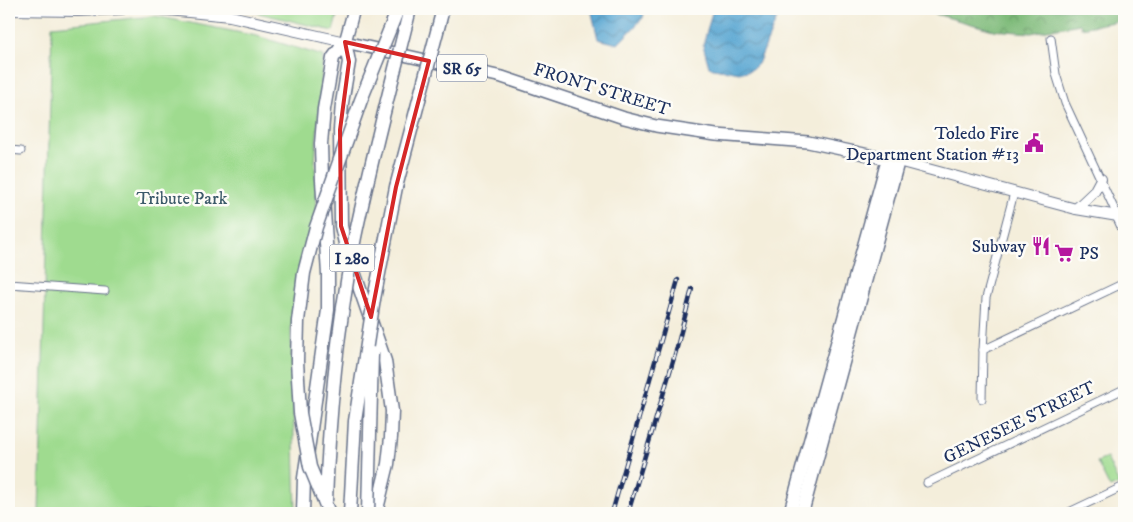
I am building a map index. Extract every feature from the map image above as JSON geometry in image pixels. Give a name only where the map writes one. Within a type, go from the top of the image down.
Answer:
[{"type":"highway","points":[[327,513],[310,467],[300,413],[297,361],[298,329],[304,273],[316,227],[361,100],[398,9]]},
{"type":"highway","name":"I 280","points":[[327,513],[332,400],[340,331],[355,239],[410,9]]},
{"type":"highway","name":"I 280","points":[[350,513],[355,421],[374,299],[396,187],[443,9]]},
{"type":"highway","points":[[303,513],[304,478],[328,310],[328,274],[321,144],[324,109],[333,58],[345,42]]},
{"type":"highway","points":[[345,42],[349,62],[343,91],[340,123],[341,226],[385,361],[392,411],[388,464],[376,513]]},
{"type":"highway","points":[[790,513],[893,160]]},
{"type":"highway","points":[[802,513],[893,160]]},
{"type":"highway","points":[[368,513],[374,299]]},
{"type":"main road","points":[[9,10],[122,9]]},
{"type":"main road","name":"FRONT STREET","points":[[158,9],[230,16],[502,77],[624,118],[656,126],[716,135],[808,142],[893,160],[1076,209],[1121,217]]},
{"type":"main road","points":[[345,42],[354,9]]},
{"type":"main road","points":[[1076,209],[1094,192],[1101,179]]},
{"type":"main road","points":[[1121,217],[1124,230]]},
{"type":"street","points":[[1051,38],[1056,74],[1065,103],[1121,217]]},
{"type":"street","points":[[9,150],[20,151]]},
{"type":"street","points":[[982,399],[986,298],[1014,193]]},
{"type":"street","points":[[983,350],[1124,283]]},
{"type":"street","points":[[9,284],[104,291]]},
{"type":"street","name":"GENESEE STREET","points":[[927,483],[1124,389]]},
{"type":"street","points":[[1068,513],[1124,486]]},
{"type":"highlighted area","points":[[345,42],[429,61],[396,187],[371,317],[341,226],[340,130],[349,62]]},
{"type":"green space","points":[[242,9],[339,9],[333,31]]},
{"type":"green space","points":[[917,9],[1124,9],[1124,20],[1081,28],[1080,24],[1031,33],[993,30]]},
{"type":"green space","name":"Tribute Park","points":[[155,16],[257,36],[323,56],[315,163],[317,211],[291,328],[296,513],[39,513],[52,26]]},
{"type":"green space","points":[[1107,458],[1119,484],[1110,488],[1097,462]]},
{"type":"water","points":[[591,9],[645,9],[643,18],[618,44],[598,39]]},
{"type":"water","points":[[713,9],[778,9],[778,16],[758,64],[751,70],[739,73],[709,67],[703,45]]},
{"type":"railway","points":[[612,513],[678,280]]},
{"type":"railway","points":[[628,513],[676,351],[692,289]]},
{"type":"place","name":"Toledo Fire Department Station #13","points":[[1034,143]]},
{"type":"place","name":"Subway","points":[[1041,246]]},
{"type":"place","name":"PS","points":[[1064,253]]}]
